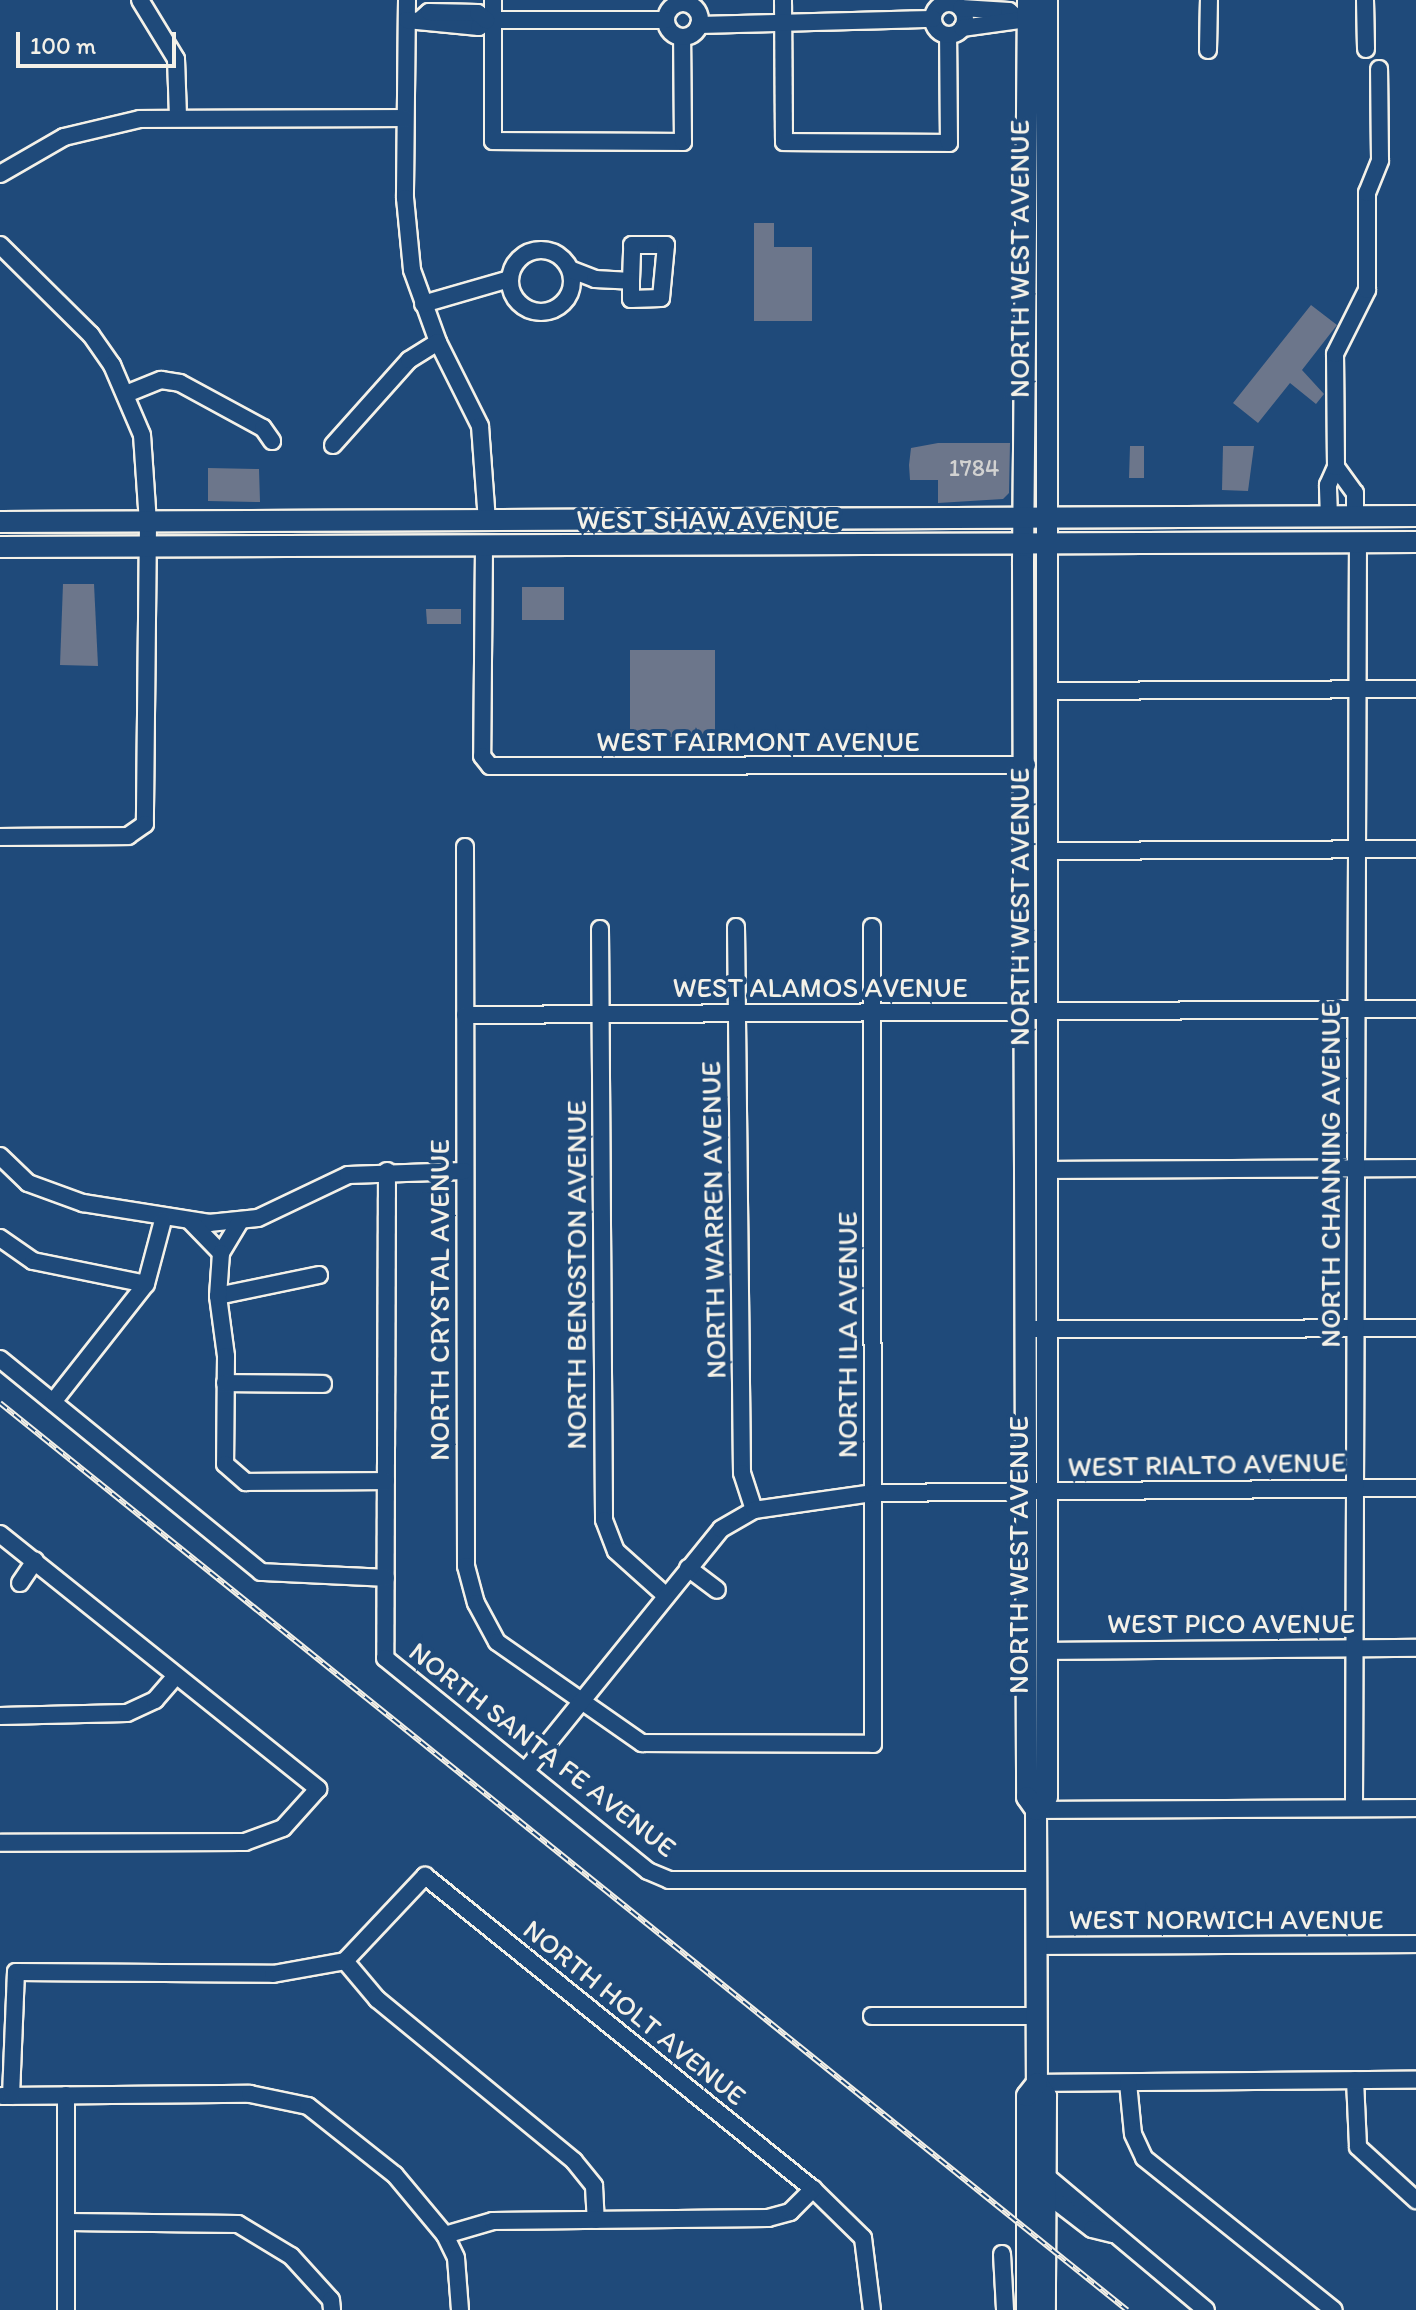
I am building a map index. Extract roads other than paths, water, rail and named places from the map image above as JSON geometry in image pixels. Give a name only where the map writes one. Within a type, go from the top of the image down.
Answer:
[{"type":"main road","name":"NORTH WEST AVENUE","points":[[1045,2310],[1046,2096],[1037,2083],[1036,1810],[1027,1797],[1036,1492],[1037,1012],[1047,889],[1047,0]]},
{"type":"main road","name":"NORTH WEST AVENUE","points":[[1025,13],[1028,219],[1023,548],[1027,765],[1047,1170],[1036,1329]]},
{"type":"main road","points":[[1025,13],[1038,28],[1046,127]]},
{"type":"main road","points":[[1028,219],[1037,231],[1038,295],[1048,310]]},
{"type":"main road","points":[[1224,543],[1275,529],[1341,529],[1355,516]]},
{"type":"main road","name":"WEST SHAW AVENUE","points":[[0,547],[148,536],[487,521],[1416,516]]},
{"type":"main road","points":[[626,545],[634,534],[705,533],[742,519]]},
{"type":"main road","points":[[780,547],[791,533],[815,528],[821,519]]},
{"type":"main road","points":[[407,547],[418,534],[474,533],[487,521]]},
{"type":"main road","points":[[484,547],[495,534],[571,533],[584,521]]},
{"type":"main road","name":"WEST SHAW AVENUE","points":[[0,522],[148,536],[407,547],[1047,548],[1416,542]]},
{"type":"main road","points":[[1358,543],[1370,531],[1416,528]]},
{"type":"main road","points":[[1027,765],[1037,779],[1038,867],[1047,889]]},
{"type":"main road","name":"NORTH WEST AVENUE","points":[[1036,1492],[1046,1651],[1047,1797],[1036,1810]]},
{"type":"main road","name":"NORTH WEST AVENUE","points":[[1027,2310],[1027,2096],[1037,2083]]},
{"type":"main road","points":[[1026,2142],[1035,2152],[1038,2185],[1045,2184]]},
{"type":"street","points":[[407,0],[414,20],[404,118],[405,226],[423,304],[438,342],[480,426],[487,521]]},
{"type":"street","points":[[414,20],[429,12],[455,19],[478,13],[489,20],[666,20],[682,37],[683,142],[493,141],[489,20],[493,0]]},
{"type":"street","points":[[783,0],[778,20],[784,142],[949,143],[955,31],[951,4]]},
{"type":"street","points":[[1208,50],[1209,0]]},
{"type":"street","points":[[1365,0],[1366,49]]},
{"type":"street","points":[[143,1],[176,59],[178,116]]},
{"type":"street","points":[[666,20],[682,1],[699,20]]},
{"type":"street","points":[[933,19],[951,4]]},
{"type":"street","points":[[951,4],[998,18]]},
{"type":"street","points":[[682,37],[699,20],[933,19],[955,31],[1025,13]]},
{"type":"street","points":[[1329,517],[1328,485],[1336,467],[1335,354],[1367,290],[1367,193],[1380,160],[1379,69]]},
{"type":"street","points":[[0,174],[95,127],[178,116],[404,118]]},
{"type":"street","points":[[0,245],[91,335],[126,394],[146,454],[148,536],[147,815],[141,830],[128,836],[0,837]]},
{"type":"street","points":[[423,304],[506,280],[533,254],[553,255],[572,270],[595,279],[631,281]]},
{"type":"street","points":[[572,270],[573,292]]},
{"type":"street","points":[[506,280],[508,294],[534,309],[554,307],[595,279]]},
{"type":"street","points":[[333,445],[406,364],[438,342]]},
{"type":"street","points":[[126,394],[161,380],[180,383],[263,428],[272,441]]},
{"type":"street","points":[[1336,467],[1355,493],[1355,516]]},
{"type":"street","name":"NORTH CHANNING AVENUE","points":[[1354,1808],[1358,543]]},
{"type":"street","name":"WEST FAIRMONT AVENUE","points":[[484,547],[482,756],[490,766],[1027,765]]},
{"type":"street","points":[[1046,691],[1416,689]]},
{"type":"street","name":"NORTH CRYSTAL AVENUE","points":[[465,847],[466,1566],[476,1603],[497,1642],[582,1702],[621,1734],[665,1747],[873,1744]]},
{"type":"street","points":[[1047,851],[1416,849]]},
{"type":"street","name":"NORTH WARREN AVENUE","points":[[736,927],[742,1473],[754,1510]]},
{"type":"street","name":"NORTH ILA AVENUE","points":[[872,927],[873,1744]]},
{"type":"street","name":"NORTH BENGSTON AVENUE","points":[[600,929],[604,1520],[616,1551],[665,1595]]},
{"type":"street","name":"WEST ALAMOS AVENUE","points":[[465,1015],[1416,1009]]},
{"type":"street","points":[[0,1156],[28,1183],[163,1220],[239,1223],[348,1175],[387,1171],[464,1171]]},
{"type":"street","points":[[1047,1170],[1416,1168]]},
{"type":"street","points":[[0,1359],[261,1572],[386,1578],[387,1171]]},
{"type":"street","points":[[53,1402],[146,1284],[163,1220]]},
{"type":"street","points":[[189,1220],[221,1253]]},
{"type":"street","points":[[239,1223],[221,1253],[218,1296],[225,1383],[225,1464],[236,1479],[386,1481]]},
{"type":"street","points":[[0,1238],[33,1261],[146,1284]]},
{"type":"street","points":[[218,1296],[319,1275]]},
{"type":"street","points":[[1036,1329],[1416,1328]]},
{"type":"street","points":[[225,1383],[323,1384]]},
{"type":"street","name":"WEST RIALTO AVENUE","points":[[526,1770],[721,1529],[754,1510],[874,1493],[1416,1488]]},
{"type":"street","points":[[0,1534],[318,1789],[283,1828],[245,1842],[0,1843]]},
{"type":"street","points":[[20,1583],[35,1561]]},
{"type":"street","points":[[688,1568],[717,1590]]},
{"type":"street","name":"NORTH SANTA FE AVENUE","points":[[386,1578],[385,1658],[648,1871],[669,1880]]},
{"type":"street","name":"WEST PICO AVENUE","points":[[1046,1651],[1416,1648]]},
{"type":"street","points":[[0,1716],[127,1713],[155,1700],[176,1676]]},
{"type":"street","points":[[1036,1810],[1416,1808]]},
{"type":"street","name":"NORTH HOLT AVENUE","points":[[345,1961],[425,1876],[813,2189]]},
{"type":"street","name":"WEST NORWICH AVENUE","points":[[669,1880],[1036,1880]]},
{"type":"street","name":"WEST NORWICH AVENUE","points":[[1036,1946],[1416,1944]]},
{"type":"street","points":[[460,2310],[456,2258],[445,2235],[395,2175],[297,2101],[250,2094],[6,2096],[16,1972],[273,1974],[345,1961],[377,1999],[574,2161],[594,2186],[596,2220]]},
{"type":"street","points":[[872,2016],[1037,2016]]},
{"type":"street","points":[[1355,2080],[1360,2151],[1416,2200]]},
{"type":"street","points":[[1037,2083],[1416,2080]]},
{"type":"street","points":[[1128,2083],[1133,2134],[1144,2158],[1334,2310]]},
{"type":"street","points":[[66,2095],[66,2310]]},
{"type":"street","points":[[1045,2184],[1092,2229],[1112,2234],[1206,2310]]},
{"type":"street","points":[[445,2235],[481,2222],[776,2217],[795,2209],[813,2189],[863,2238],[872,2310]]},
{"type":"street","points":[[68,2222],[238,2224],[291,2256],[331,2300],[332,2310]]},
{"type":"street","points":[[1002,2254],[1005,2310]]},
{"type":"railway","points":[[0,1403],[1127,2310]]}]
